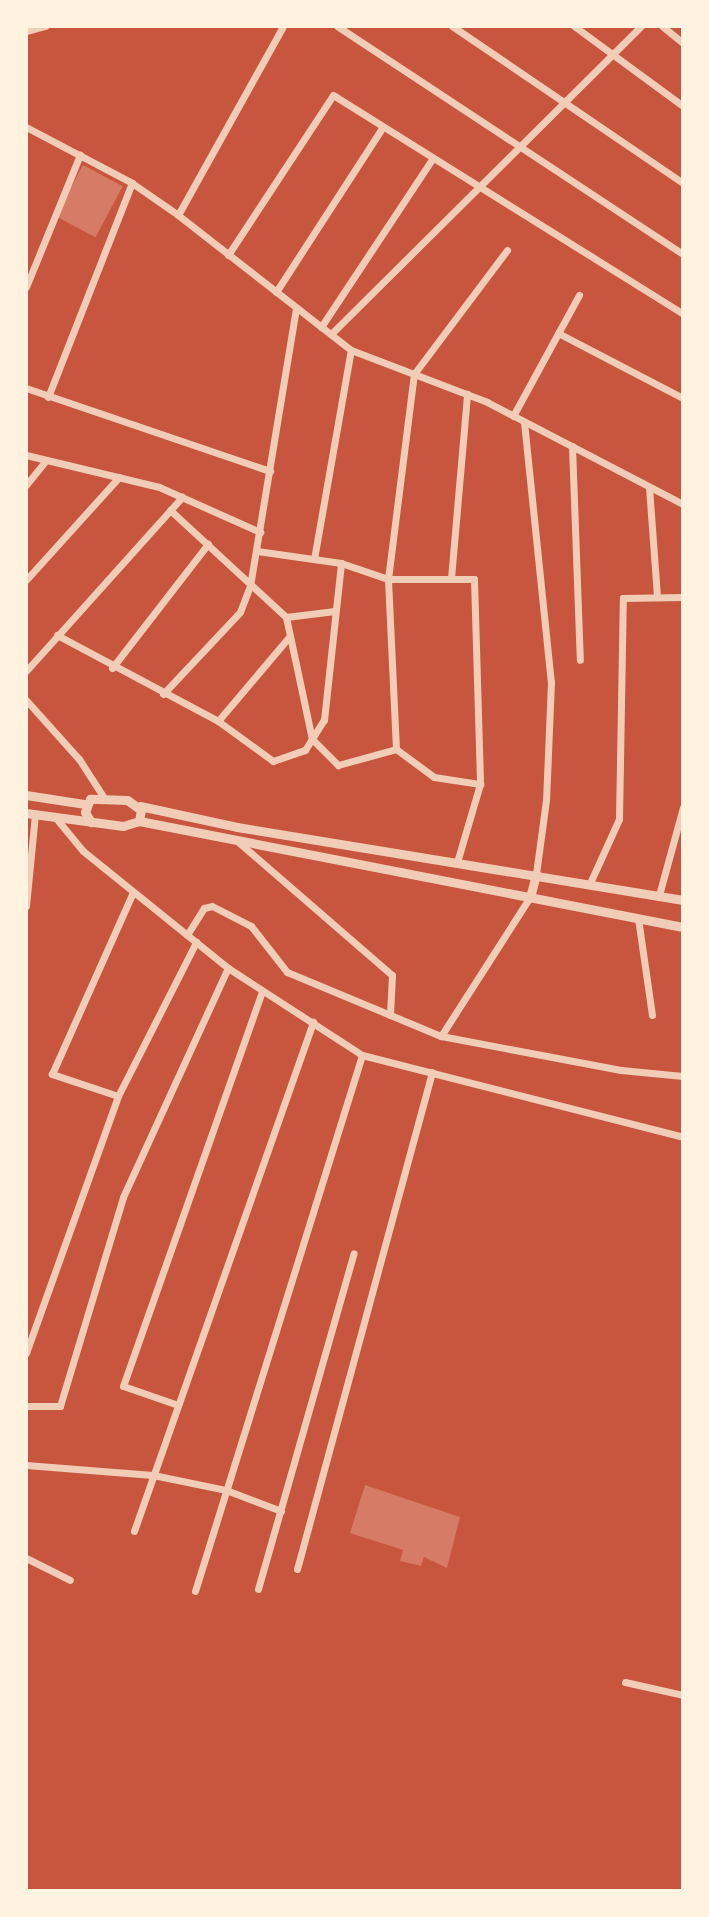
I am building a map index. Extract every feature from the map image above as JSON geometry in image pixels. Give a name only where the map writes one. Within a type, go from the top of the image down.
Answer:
[{"type":"street","points":[[26,31],[45,26]]},
{"type":"street","points":[[178,215],[283,26]]},
{"type":"street","points":[[337,26],[522,144],[622,218],[683,254]]},
{"type":"street","points":[[452,26],[683,183]]},
{"type":"street","points":[[574,26],[683,106]]},
{"type":"street","points":[[331,334],[522,144],[568,104],[641,26]]},
{"type":"street","points":[[662,26],[683,43]]},
{"type":"street","points":[[228,255],[333,95],[683,314]]},
{"type":"street","points":[[26,127],[132,183],[178,215],[351,350],[467,394],[683,504]]},
{"type":"street","points":[[276,292],[382,128]]},
{"type":"street","points":[[26,287],[80,155]]},
{"type":"street","points":[[321,327],[432,159]]},
{"type":"street","points":[[48,397],[132,183]]},
{"type":"street","points":[[396,749],[388,579],[414,374],[507,250]]},
{"type":"street","points":[[513,416],[579,295]]},
{"type":"street","points":[[163,694],[240,612],[249,589],[296,308]]},
{"type":"street","points":[[558,333],[683,398]]},
{"type":"street","points":[[314,559],[351,350]]},
{"type":"street","points":[[26,388],[270,471]]},
{"type":"street","points":[[451,578],[467,394]]},
{"type":"street","points":[[441,1036],[530,897],[536,874],[546,800],[551,682],[524,422]]},
{"type":"street","points":[[572,446],[580,660]]},
{"type":"street","points":[[26,455],[119,477],[182,497],[260,532]]},
{"type":"street","points":[[26,485],[46,460]]},
{"type":"street","points":[[26,580],[119,477]]},
{"type":"street","points":[[649,487],[657,595]]},
{"type":"street","points":[[26,671],[182,497]]},
{"type":"street","points":[[170,510],[208,544],[249,589],[286,617],[335,611]]},
{"type":"street","points":[[112,668],[208,544]]},
{"type":"street","points":[[257,551],[341,563],[388,579],[474,579],[480,784],[457,862]]},
{"type":"street","points":[[57,635],[112,668],[218,721],[273,761],[305,750],[324,720],[341,563]]},
{"type":"street","points":[[590,883],[619,819],[623,598],[657,595],[683,597]]},
{"type":"street","points":[[286,617],[312,739],[338,765],[396,749]]},
{"type":"street","points":[[218,721],[289,637]]},
{"type":"street","points":[[26,700],[79,759],[104,798]]},
{"type":"street","points":[[396,749],[434,777],[480,784]]},
{"type":"street","points":[[26,795],[85,804],[104,798],[237,827],[683,900]]},
{"type":"street","points":[[85,804],[91,822]]},
{"type":"street","points":[[139,821],[140,806]]},
{"type":"street","points":[[659,895],[683,807]]},
{"type":"street","points":[[26,906],[31,814],[123,826],[139,821],[683,927]]},
{"type":"street","points":[[55,817],[83,851],[228,968],[362,1055],[683,1137]]},
{"type":"street","points":[[236,840],[392,975],[390,1015]]},
{"type":"street","points":[[118,1096],[52,1074],[133,892]]},
{"type":"street","points":[[187,935],[204,908],[212,906],[251,926],[287,972],[441,1036],[621,1070],[683,1076]]},
{"type":"street","points":[[638,918],[652,1015]]},
{"type":"street","points":[[26,1353],[118,1096],[196,942]]},
{"type":"street","points":[[26,1406],[60,1406],[123,1197],[228,968]]},
{"type":"street","points":[[178,1405],[123,1386],[262,991]]},
{"type":"street","points":[[134,1531],[313,1022]]},
{"type":"street","points":[[195,1591],[362,1055]]},
{"type":"street","points":[[297,1569],[432,1072]]},
{"type":"street","points":[[258,1589],[354,1253]]},
{"type":"street","points":[[26,1465],[153,1475],[226,1490],[281,1511]]},
{"type":"street","points":[[26,1558],[70,1580]]},
{"type":"street","points":[[625,1682],[683,1695]]},
{"type":"building","points":[[83,165],[123,186],[96,237],[56,216]]},
{"type":"building","points":[[365,1485],[460,1517],[447,1568],[424,1557],[421,1566],[400,1561],[403,1550],[350,1533]]}]
